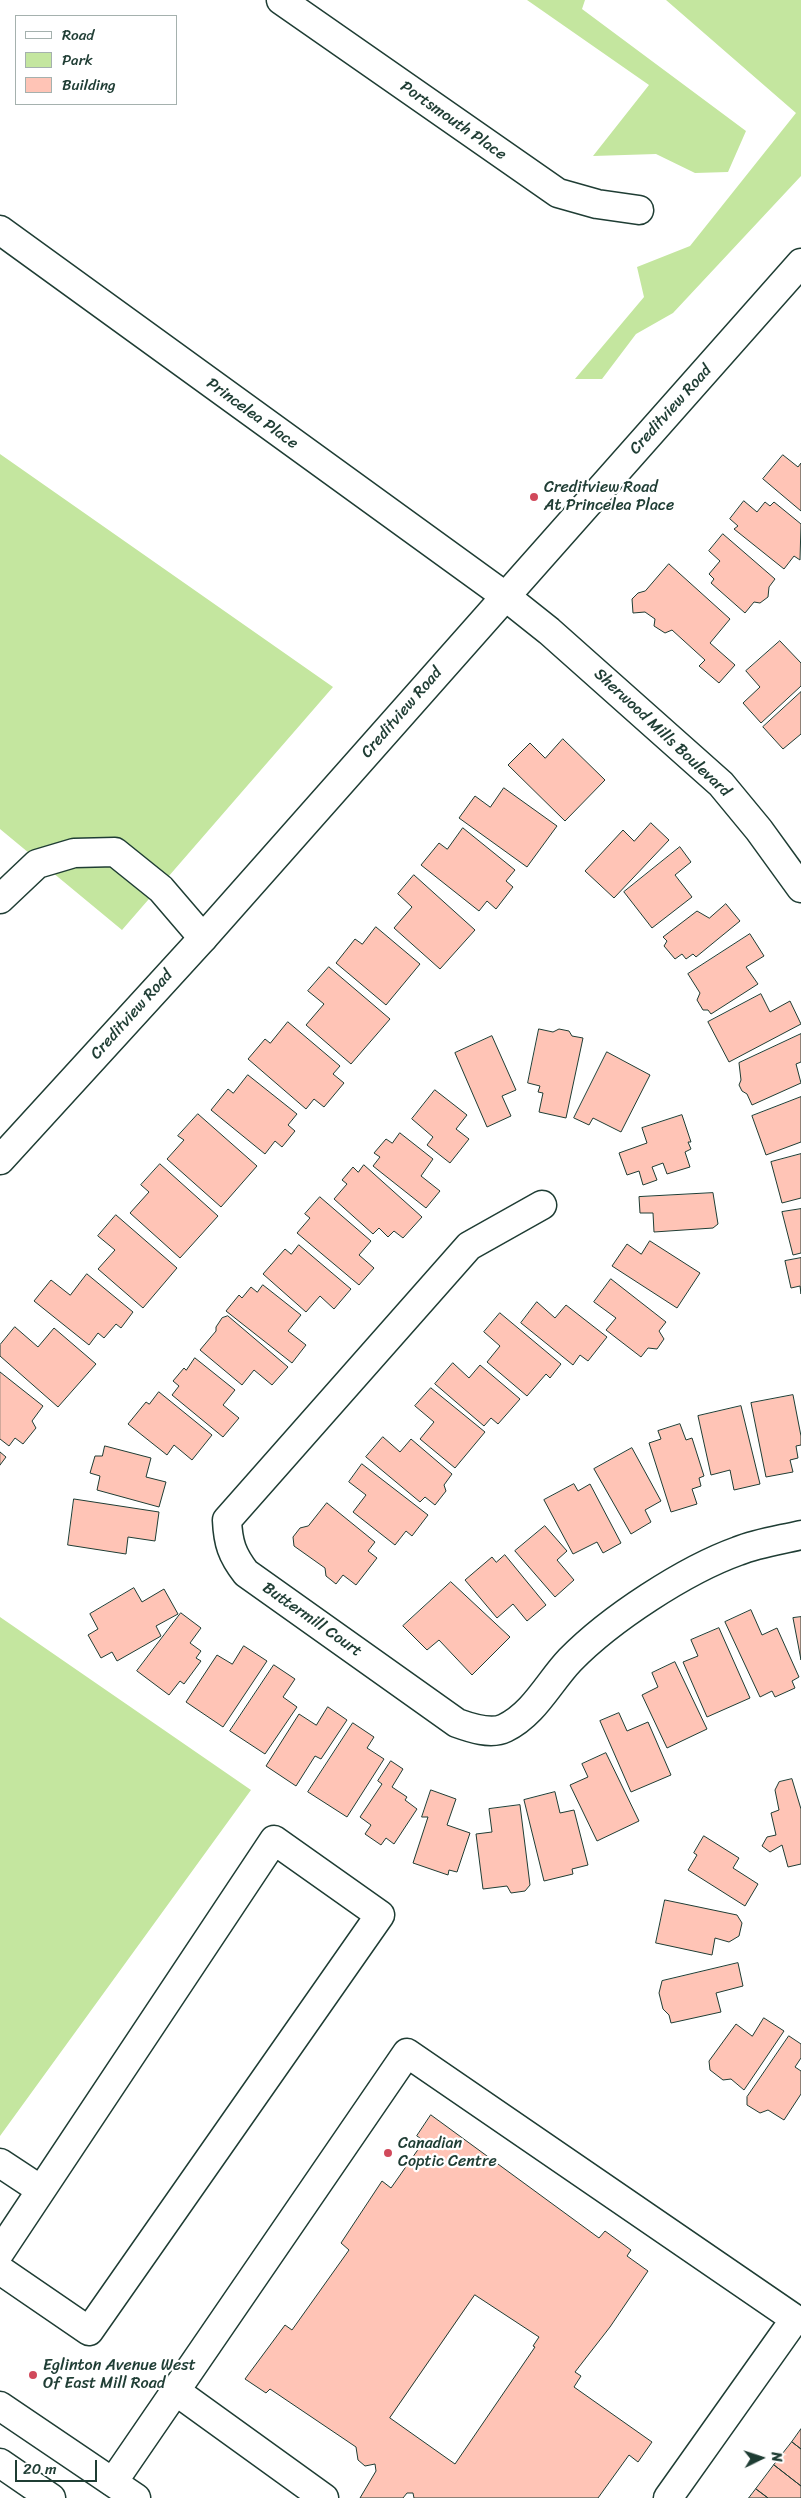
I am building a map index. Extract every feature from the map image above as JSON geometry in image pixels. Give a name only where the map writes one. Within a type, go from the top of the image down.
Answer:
[{"type":"street","name":"Portsmouth Place","points":[[281,0],[558,193],[597,204],[639,210]]},
{"type":"street","name":"Princelea Place","points":[[0,230],[505,596]]},
{"type":"street","name":"Creditview Road","points":[[0,1160],[203,938],[801,263]]},
{"type":"street","name":"Sherwood Mills Boulevard","points":[[505,596],[549,631],[721,784],[759,830],[801,888]]},
{"type":"street","points":[[0,899],[37,864],[74,853],[115,852],[161,889],[203,938]]},
{"type":"street","name":"Buttermill Court","points":[[542,1204],[469,1246],[227,1520],[228,1541],[237,1561],[246,1573],[458,1724],[479,1731],[504,1729],[524,1716],[571,1659],[618,1619],[678,1579],[739,1550],[801,1535]]},
{"type":"street","points":[[0,2252],[274,1840],[380,1915],[89,2331],[0,2270]]},
{"type":"street","points":[[113,2482],[177,2392],[407,2053],[795,2319],[668,2498]]},
{"type":"street","points":[[0,2163],[41,2190]]},
{"type":"street","points":[[177,2392],[324,2498]]},
{"type":"street","points":[[0,2406],[136,2498]]},
{"type":"street","points":[[0,2463],[51,2498]]},
{"type":"green space","points":[[527,0],[585,0],[582,9],[746,131],[728,172],[695,173],[656,154],[593,156],[649,85]]},
{"type":"green space","points":[[666,0],[801,0],[801,176],[673,313],[636,334],[602,379],[575,379],[644,297],[637,267],[690,246],[796,113]]},
{"type":"green space","points":[[0,454],[333,687],[122,930],[0,829]]},
{"type":"green space","points":[[0,1617],[251,1790],[0,2136]]},
{"type":"building","points":[[783,455],[798,467],[801,463],[801,511],[763,479]]},
{"type":"building","points":[[744,501],[757,512],[765,502],[770,506],[774,502],[801,524],[800,560],[794,556],[784,569],[734,529],[738,526],[730,519]]},
{"type":"building","points":[[723,534],[775,579],[769,587],[768,597],[760,603],[754,602],[745,613],[711,583],[714,579],[709,574],[720,561],[709,551]]},
{"type":"building","points":[[669,564],[730,619],[710,643],[735,665],[719,683],[699,666],[705,660],[672,630],[665,633],[654,626],[655,619],[645,612],[633,613],[632,599],[638,593],[645,591]]},
{"type":"building","points":[[780,641],[801,663],[801,686],[761,723],[743,703],[760,687],[746,671]]},
{"type":"building","points":[[801,692],[801,734],[783,749],[763,727]]},
{"type":"building","points":[[563,739],[605,780],[565,821],[508,765],[530,743],[545,758]]},
{"type":"building","points":[[504,788],[557,826],[527,867],[459,818],[475,796],[490,807]]},
{"type":"building","points":[[651,823],[669,840],[614,898],[585,871],[623,830],[634,841]]},
{"type":"building","points":[[463,828],[515,870],[506,881],[513,887],[496,909],[487,901],[479,911],[421,865],[439,843],[447,849]]},
{"type":"building","points":[[680,847],[691,862],[675,875],[692,897],[652,928],[624,892]]},
{"type":"building","points":[[414,875],[475,930],[440,969],[394,928],[412,907],[398,894]]},
{"type":"building","points":[[726,904],[740,921],[696,957],[693,954],[686,959],[682,954],[675,959],[664,946],[667,941],[663,937],[697,911],[709,918]]},
{"type":"building","points":[[376,927],[420,964],[386,1005],[336,963],[355,939],[362,944]]},
{"type":"building","points":[[750,934],[764,956],[746,967],[758,984],[711,1014],[708,1010],[703,1010],[697,1000],[700,993],[688,974]]},
{"type":"building","points":[[329,967],[390,1019],[351,1064],[306,1025],[324,1004],[308,991]]},
{"type":"building","points":[[761,994],[770,1012],[790,1001],[801,1024],[729,1062],[708,1022]]},
{"type":"building","points":[[288,1022],[340,1066],[333,1074],[344,1083],[324,1107],[314,1099],[306,1109],[248,1059],[265,1039],[270,1043]]},
{"type":"building","points":[[539,1029],[553,1032],[559,1029],[569,1031],[572,1036],[583,1038],[566,1118],[539,1112],[543,1093],[538,1092],[540,1086],[528,1083]]},
{"type":"building","points":[[801,1034],[801,1062],[796,1064],[801,1083],[752,1105],[747,1094],[742,1091],[739,1085],[741,1080],[739,1063]]},
{"type":"building","points":[[492,1036],[516,1090],[502,1096],[511,1116],[487,1127],[455,1053]]},
{"type":"building","points":[[607,1052],[650,1075],[621,1132],[593,1118],[589,1125],[574,1118]]},
{"type":"building","points":[[248,1075],[297,1114],[288,1125],[295,1131],[282,1147],[275,1141],[265,1154],[211,1110],[228,1089],[233,1093]]},
{"type":"building","points":[[435,1090],[467,1115],[456,1129],[469,1139],[450,1163],[427,1145],[433,1137],[412,1119]]},
{"type":"building","points":[[801,1097],[801,1142],[766,1155],[752,1116]]},
{"type":"building","points":[[198,1114],[257,1166],[221,1207],[167,1159],[184,1140],[178,1136]]},
{"type":"building","points":[[682,1115],[691,1142],[688,1142],[691,1149],[685,1152],[690,1167],[667,1174],[663,1163],[652,1167],[657,1180],[643,1185],[639,1171],[627,1175],[619,1153],[647,1143],[642,1128]]},
{"type":"building","points":[[400,1133],[433,1159],[421,1176],[440,1191],[426,1208],[373,1166],[380,1157],[374,1153],[386,1139],[392,1143]]},
{"type":"building","points":[[801,1154],[801,1198],[782,1203],[771,1162]]},
{"type":"building","points":[[160,1164],[218,1216],[180,1258],[130,1213],[149,1192],[141,1185]]},
{"type":"building","points":[[364,1165],[422,1217],[403,1238],[394,1231],[388,1237],[379,1228],[373,1234],[334,1199],[347,1184],[342,1180],[353,1167],[358,1172]]},
{"type":"building","points":[[713,1193],[718,1224],[713,1228],[654,1232],[653,1213],[640,1213],[639,1197]]},
{"type":"building","points":[[320,1197],[371,1241],[359,1255],[374,1268],[359,1285],[297,1233],[310,1218],[305,1214]]},
{"type":"building","points":[[801,1209],[801,1253],[793,1255],[782,1212]]},
{"type":"building","points":[[116,1215],[177,1268],[143,1308],[98,1269],[115,1250],[98,1236]]},
{"type":"building","points":[[650,1241],[700,1273],[677,1308],[612,1266],[627,1244],[641,1254]]},
{"type":"building","points":[[299,1245],[351,1289],[334,1309],[320,1296],[306,1312],[263,1274],[285,1249],[291,1254]]},
{"type":"building","points":[[801,1258],[801,1294],[800,1286],[791,1288],[785,1261]]},
{"type":"building","points":[[87,1274],[133,1312],[121,1328],[116,1324],[104,1338],[98,1333],[89,1345],[34,1301],[51,1280],[70,1295]]},
{"type":"building","points":[[611,1279],[666,1322],[659,1331],[664,1339],[657,1349],[648,1348],[641,1357],[606,1330],[616,1318],[594,1302]]},
{"type":"building","points":[[263,1285],[301,1315],[288,1331],[306,1345],[292,1363],[226,1311],[239,1295],[242,1298],[251,1287],[257,1292]]},
{"type":"building","points":[[537,1302],[555,1318],[566,1305],[607,1337],[588,1361],[580,1355],[573,1365],[521,1323]]},
{"type":"building","points":[[500,1313],[561,1364],[550,1378],[546,1374],[527,1396],[487,1362],[500,1346],[484,1332]]},
{"type":"building","points":[[228,1316],[288,1367],[272,1385],[254,1370],[242,1385],[200,1350],[216,1331],[216,1327],[222,1318]]},
{"type":"building","points":[[15,1327],[38,1347],[54,1328],[96,1364],[58,1407],[0,1356],[0,1345]]},
{"type":"building","points":[[195,1358],[235,1390],[223,1405],[239,1418],[223,1437],[172,1395],[179,1386],[173,1381],[184,1368],[186,1370]]},
{"type":"building","points":[[453,1363],[469,1378],[480,1365],[520,1399],[498,1424],[491,1418],[484,1426],[435,1384]]},
{"type":"building","points":[[0,1372],[43,1406],[32,1421],[36,1428],[23,1444],[15,1438],[9,1446],[0,1439]]},
{"type":"building","points":[[431,1388],[485,1432],[455,1468],[420,1439],[434,1422],[415,1406]]},
{"type":"building","points":[[159,1392],[212,1435],[192,1460],[174,1445],[167,1455],[128,1424],[146,1402],[149,1404]]},
{"type":"building","points":[[793,1395],[801,1436],[801,1445],[796,1446],[798,1458],[790,1460],[793,1472],[766,1477],[751,1403]]},
{"type":"building","points":[[741,1406],[760,1484],[734,1490],[730,1470],[711,1475],[698,1416]]},
{"type":"building","points":[[680,1424],[686,1440],[692,1438],[704,1476],[699,1478],[701,1486],[692,1489],[697,1504],[671,1512],[649,1443],[661,1439],[658,1431]]},
{"type":"building","points":[[383,1437],[400,1452],[411,1439],[452,1474],[444,1485],[446,1491],[435,1505],[425,1497],[420,1502],[366,1457]]},
{"type":"building","points":[[105,1446],[151,1458],[146,1477],[166,1482],[159,1507],[97,1490],[100,1476],[90,1473],[95,1456],[102,1456]]},
{"type":"building","points":[[632,1448],[661,1501],[645,1510],[651,1522],[631,1534],[594,1469]]},
{"type":"building","points":[[0,1452],[6,1457],[0,1465]]},
{"type":"building","points":[[362,1464],[428,1515],[412,1536],[406,1531],[395,1545],[353,1512],[366,1495],[349,1482]]},
{"type":"building","points":[[574,1484],[578,1491],[590,1484],[621,1543],[603,1553],[597,1542],[573,1554],[544,1500]]},
{"type":"building","points":[[74,1499],[159,1512],[155,1541],[128,1537],[126,1554],[68,1545]]},
{"type":"building","points":[[327,1503],[375,1542],[368,1551],[377,1558],[356,1585],[343,1575],[336,1584],[326,1576],[325,1568],[294,1546],[293,1537],[300,1528],[308,1526]]},
{"type":"building","points":[[545,1526],[567,1551],[557,1560],[574,1580],[555,1597],[515,1551]]},
{"type":"building","points":[[505,1555],[546,1605],[527,1621],[513,1604],[497,1618],[465,1580],[492,1557],[496,1562]]},
{"type":"building","points":[[451,1582],[510,1637],[472,1675],[439,1640],[427,1650],[403,1626]]},
{"type":"building","points":[[134,1588],[142,1602],[164,1589],[178,1614],[156,1626],[161,1636],[117,1661],[112,1652],[101,1658],[88,1635],[98,1629],[90,1614]]},
{"type":"building","points":[[751,1610],[762,1635],[777,1628],[799,1677],[792,1681],[795,1688],[775,1697],[772,1691],[760,1697],[725,1622]]},
{"type":"building","points":[[181,1613],[201,1628],[190,1643],[201,1651],[196,1658],[201,1661],[184,1684],[180,1681],[169,1695],[137,1671]]},
{"type":"building","points":[[801,1617],[801,1660],[793,1618]]},
{"type":"building","points":[[719,1628],[750,1698],[707,1717],[683,1662],[698,1656],[691,1640]]},
{"type":"building","points":[[244,1646],[267,1661],[223,1727],[186,1702],[217,1655],[232,1664]]},
{"type":"building","points":[[675,1662],[707,1729],[667,1748],[642,1695],[658,1687],[652,1673]]},
{"type":"building","points":[[274,1665],[295,1679],[283,1697],[297,1707],[265,1754],[230,1731]]},
{"type":"building","points":[[328,1707],[347,1720],[321,1759],[315,1756],[296,1786],[266,1766],[299,1714],[316,1725]]},
{"type":"building","points":[[619,1713],[627,1731],[648,1722],[671,1775],[631,1792],[600,1721]]},
{"type":"building","points":[[353,1723],[374,1737],[367,1748],[384,1759],[347,1817],[308,1792]]},
{"type":"building","points":[[606,1753],[639,1821],[597,1841],[570,1785],[588,1777],[582,1764]]},
{"type":"building","points":[[391,1761],[403,1769],[392,1787],[407,1797],[405,1800],[417,1809],[394,1844],[386,1838],[381,1845],[365,1834],[371,1825],[360,1817],[382,1784],[378,1781]]},
{"type":"building","points":[[792,1779],[801,1809],[801,1864],[788,1867],[782,1845],[770,1852],[762,1846],[767,1837],[776,1835],[771,1813],[779,1810],[775,1790],[779,1782]]},
{"type":"building","points":[[431,1790],[456,1799],[447,1825],[470,1833],[457,1872],[449,1870],[448,1875],[413,1863],[428,1817],[422,1817]]},
{"type":"building","points":[[555,1792],[560,1813],[574,1810],[588,1865],[572,1869],[573,1874],[544,1881],[524,1800]]},
{"type":"building","points":[[520,1805],[530,1885],[525,1891],[511,1893],[507,1886],[483,1889],[476,1834],[492,1832],[489,1809]]},
{"type":"building","points":[[704,1836],[739,1858],[733,1868],[758,1884],[745,1906],[688,1870],[697,1855],[694,1853]]},
{"type":"building","points":[[665,1900],[737,1915],[742,1923],[739,1936],[729,1942],[715,1938],[712,1955],[656,1943]]},
{"type":"building","points":[[738,1963],[743,1986],[716,1993],[721,2012],[671,2023],[669,2015],[663,2009],[659,1993],[662,1981]]},
{"type":"building","points":[[764,2018],[784,2031],[744,2090],[731,2079],[723,2080],[710,2070],[709,2061],[736,2024],[752,2036]]},
{"type":"building","points":[[789,2036],[801,2044],[801,2058],[795,2067],[801,2071],[801,2094],[784,2120],[768,2110],[760,2113],[747,2105],[747,2097]]},
{"type":"building","points":[[431,2115],[599,2238],[605,2231],[631,2250],[627,2256],[648,2271],[610,2327],[575,2372],[581,2376],[574,2387],[652,2442],[638,2462],[629,2455],[598,2498],[414,2498],[413,2493],[407,2493],[403,2498],[360,2498],[376,2471],[375,2464],[365,2466],[358,2460],[356,2447],[270,2389],[266,2393],[245,2379],[285,2325],[292,2330],[349,2250],[341,2243],[382,2181],[391,2188],[424,2141],[417,2136]],"holes":[[[475,2295],[539,2337],[533,2346],[535,2347],[455,2464],[390,2418]]]},
{"type":"building","points":[[801,2429],[801,2449],[792,2442]]},
{"type":"building","points":[[792,2442],[801,2449],[801,2486],[774,2465]]},
{"type":"building","points":[[774,2465],[801,2486],[801,2498],[768,2498],[756,2489]]},
{"type":"building","points":[[756,2489],[768,2498],[749,2498]]},
{"type":"place","name":"Creditview Road At Princelea Place","points":[[534,497]]},
{"type":"place","name":"Canadian Coptic Centre","points":[[388,2153]]},
{"type":"place","name":"Eglinton Avenue West Of East Mill Road","points":[[33,2375]]}]
